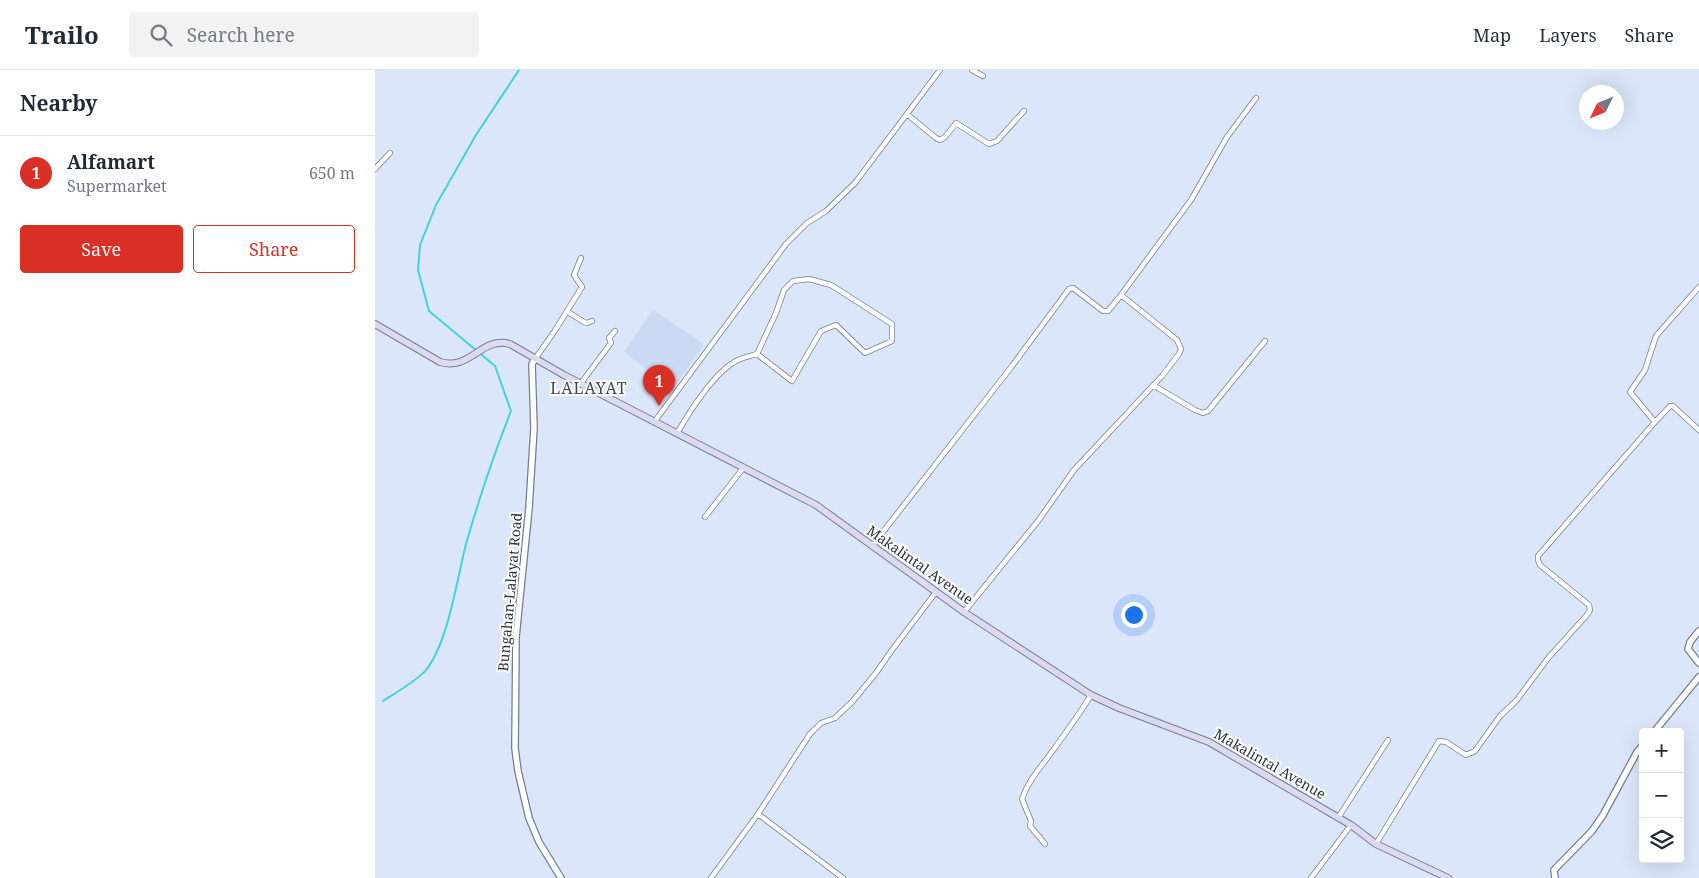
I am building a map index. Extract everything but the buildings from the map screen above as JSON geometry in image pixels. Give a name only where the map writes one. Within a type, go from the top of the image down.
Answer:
[{"type":"main road","name":"Makalintal Avenue","points":[[375,324],[448,365],[458,364],[489,345],[503,342],[510,344],[581,384],[678,432],[815,505],[964,612],[1091,695],[1119,708],[1209,742],[1351,825],[1376,844],[1448,878]]},
{"type":"street","points":[[655,421],[785,244],[807,223],[826,211],[855,183],[940,70]]},
{"type":"street","points":[[972,70],[983,76]]},
{"type":"street","points":[[871,546],[1069,289],[1073,288],[1103,311],[1108,311],[1191,200],[1227,138],[1256,98]]},
{"type":"street","points":[[908,114],[940,140],[945,138],[956,123],[989,144],[997,141],[1024,111]]},
{"type":"street","points":[[375,169],[390,153]]},
{"type":"street","points":[[535,359],[568,312],[582,287],[574,275],[581,258]]},
{"type":"street","points":[[678,432],[691,409],[721,373],[737,360],[757,354],[776,313],[784,290],[793,281],[809,279],[831,285],[892,324],[891,341],[865,353],[836,325],[821,331],[792,381],[757,354]]},
{"type":"street","points":[[1655,422],[1630,392],[1645,370],[1656,336],[1699,287]]},
{"type":"street","points":[[964,612],[1038,521],[1074,470],[1153,385],[1179,354],[1181,349],[1180,343],[1121,295]]},
{"type":"street","points":[[568,312],[584,322],[589,323],[592,321]]},
{"type":"street","points":[[581,384],[611,343],[609,338],[615,331]]},
{"type":"street","points":[[1153,385],[1195,410],[1203,413],[1208,411],[1265,340]]},
{"type":"street","name":"Bungahan-Lalayat Road","points":[[535,359],[532,364],[534,428],[530,490],[516,637],[515,748],[518,771],[529,818],[539,842],[559,875]]},
{"type":"street","points":[[1376,844],[1439,741],[1443,741],[1466,755],[1475,751],[1500,716],[1516,701],[1549,657],[1587,615],[1589,605],[1539,565],[1538,556],[1670,406],[1673,406],[1699,430]]},
{"type":"street","points":[[705,517],[744,467]]},
{"type":"street","points":[[711,878],[758,814],[810,734],[821,723],[835,718],[852,702],[936,592]]},
{"type":"street","points":[[1699,631],[1690,642],[1688,650],[1699,663]]},
{"type":"street","points":[[1657,728],[1699,677]]},
{"type":"street","points":[[1045,844],[1030,826],[1031,820],[1022,799],[1026,788],[1036,772],[1079,716],[1091,695]]},
{"type":"street","points":[[1338,818],[1388,740]]},
{"type":"street","points":[[1555,878],[1554,870],[1592,831],[1603,815],[1639,750]]},
{"type":"street","points":[[758,814],[843,878]]},
{"type":"street","points":[[1311,878],[1351,825]]},
{"type":"street","points":[[551,878],[559,875]]},
{"type":"shaded area","points":[[653,310],[704,344],[673,389],[624,352]]},
{"type":"waterway","points":[[383,701],[423,674],[434,658],[451,610],[466,544],[481,493],[511,411],[495,366],[429,311],[418,270],[420,245],[436,205],[476,135],[519,70]]},
{"type":"place","name":"Alfamart","points":[[659,406]]},
{"type":"district","name":"LALAYAT","points":[[589,388]]}]
